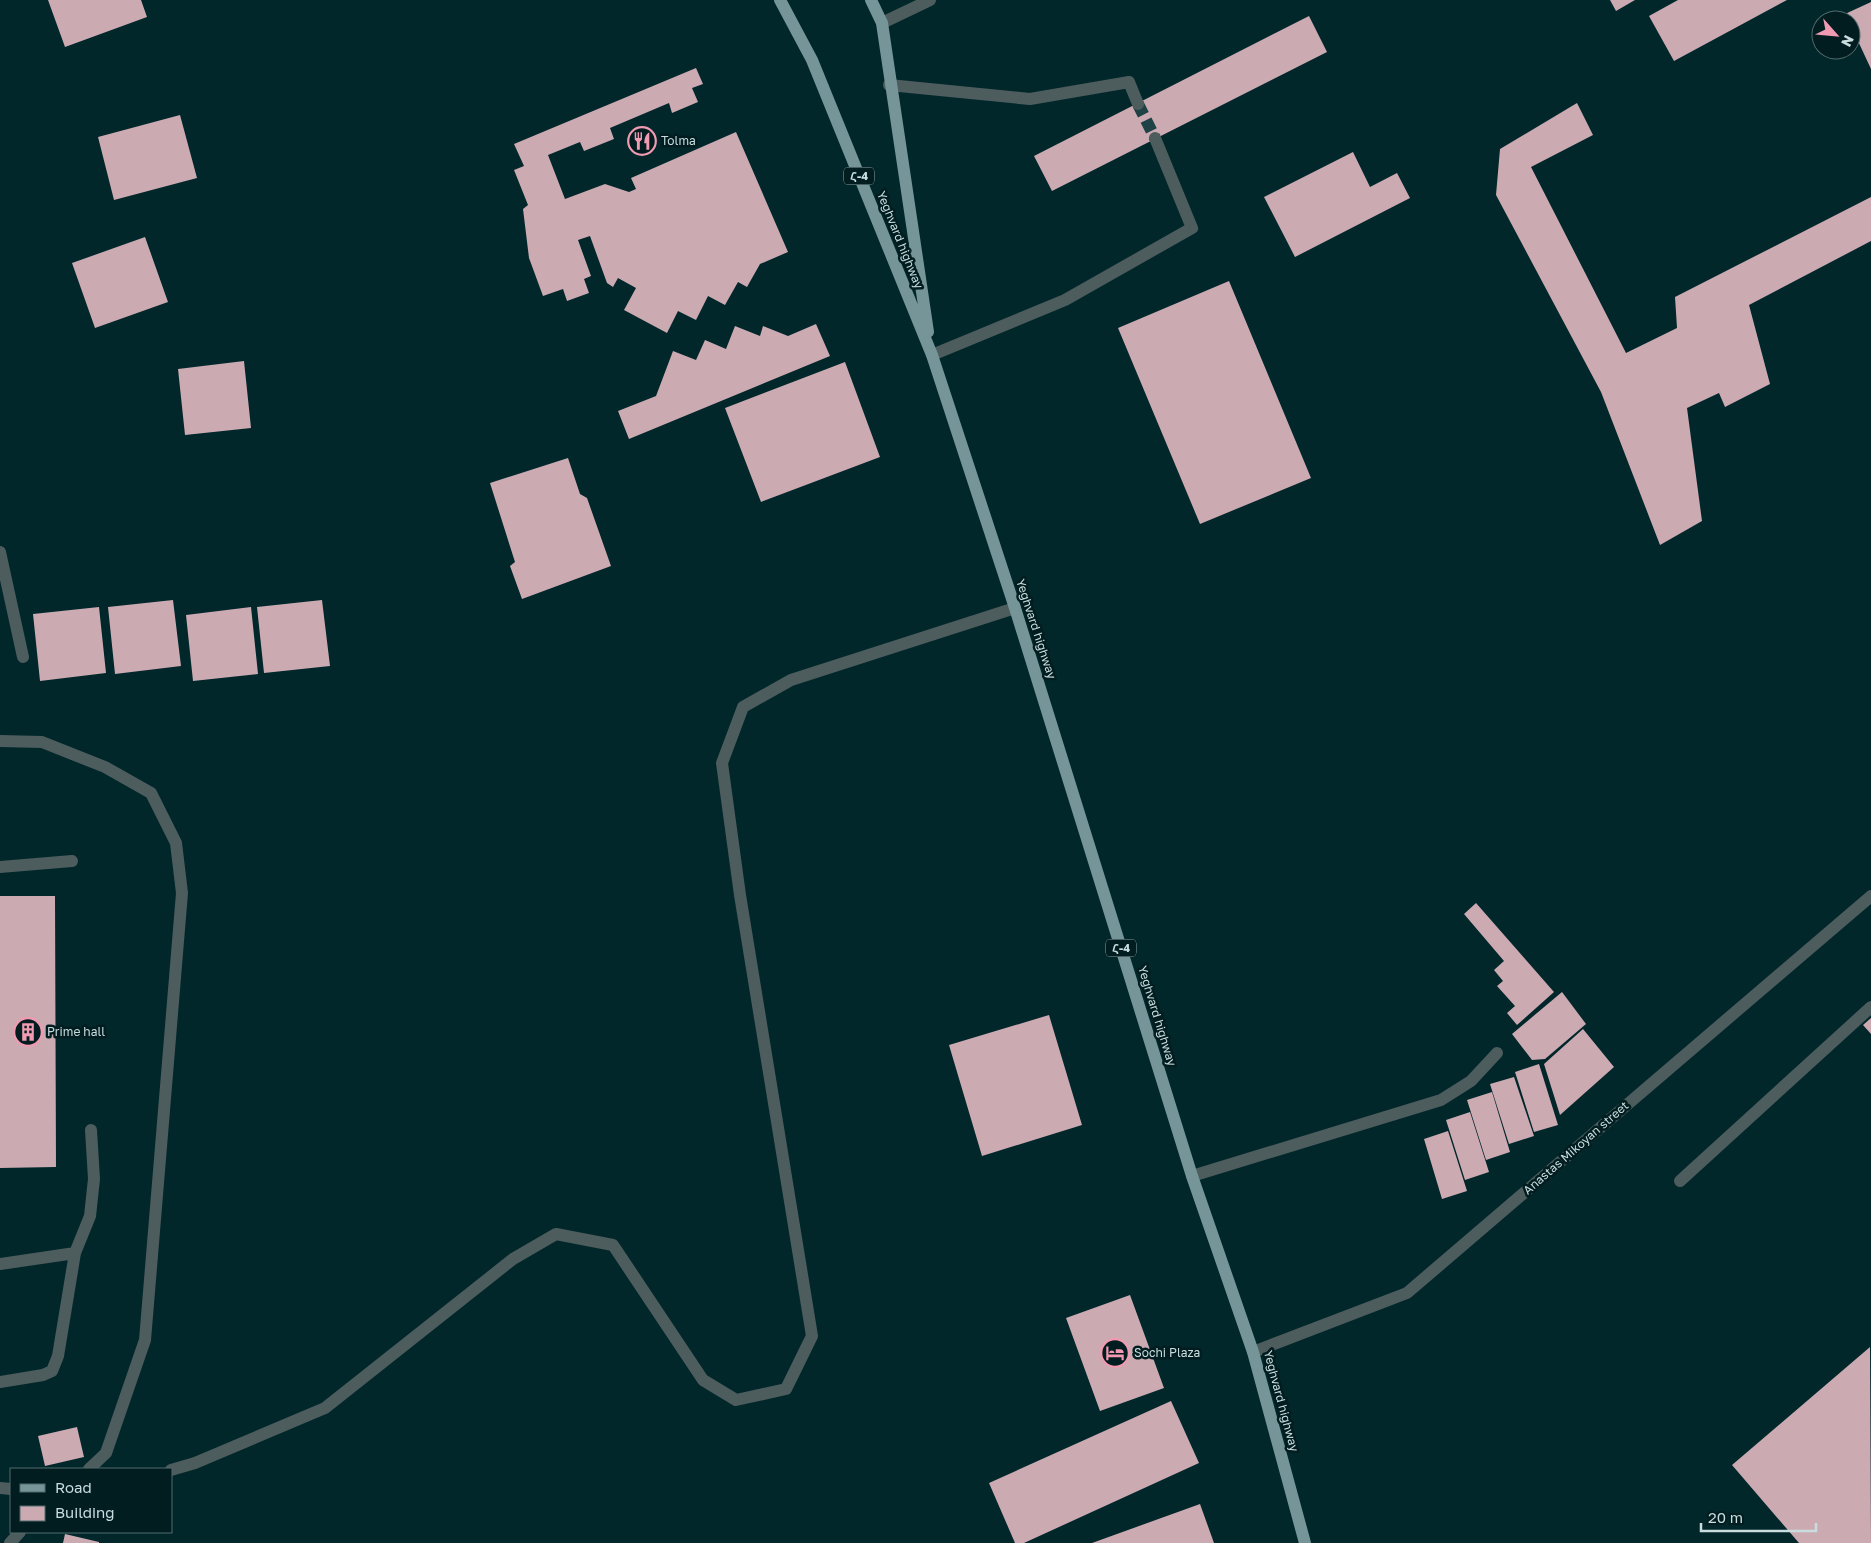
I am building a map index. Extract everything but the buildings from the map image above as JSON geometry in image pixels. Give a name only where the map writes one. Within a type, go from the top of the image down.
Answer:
[{"type":"main road","name":"Yeghvard highway","points":[[780,0],[812,60],[932,354],[1015,608],[1192,1176],[1253,1352],[1305,1543]]},
{"type":"main road","name":"Yeghvard highway","points":[[871,0],[882,23],[932,354]]},
{"type":"street","points":[[882,23],[930,0]]},
{"type":"street","points":[[890,86],[1030,99],[1129,82],[1138,104]]},
{"type":"street","points":[[932,354],[1065,300],[1192,228],[1155,138]]},
{"type":"street","points":[[0,552],[23,657]]},
{"type":"street","points":[[172,1470],[195,1463],[325,1408],[513,1259],[556,1234],[613,1245],[703,1380],[736,1400],[786,1389],[812,1336],[740,895],[722,763],[743,707],[791,680],[1015,608]]},
{"type":"street","points":[[0,741],[42,742],[105,767],[151,793],[176,843],[182,893],[145,1340],[106,1453],[90,1468]]},
{"type":"street","points":[[0,867],[72,861]]},
{"type":"street","name":"Anastas Mikoyan street","points":[[1253,1352],[1407,1293],[1871,898]]},
{"type":"street","points":[[1680,1181],[1871,1007]]},
{"type":"street","points":[[1192,1176],[1441,1100],[1470,1081],[1496,1052]]},
{"type":"street","points":[[0,1382],[43,1375],[52,1371],[58,1356],[75,1253],[90,1216],[94,1178],[91,1130]]},
{"type":"street","points":[[0,1264],[75,1253]]},
{"type":"street","points":[[10,1543],[19,1533]]},
{"type":"tunnel","points":[[1138,104],[1155,138]]},
{"type":"place","name":"Tolma","points":[[642,141]]},
{"type":"place","name":"Prime hall","points":[[28,1032]]},
{"type":"place","name":"Sochi Plaza","points":[[1115,1353]]}]
